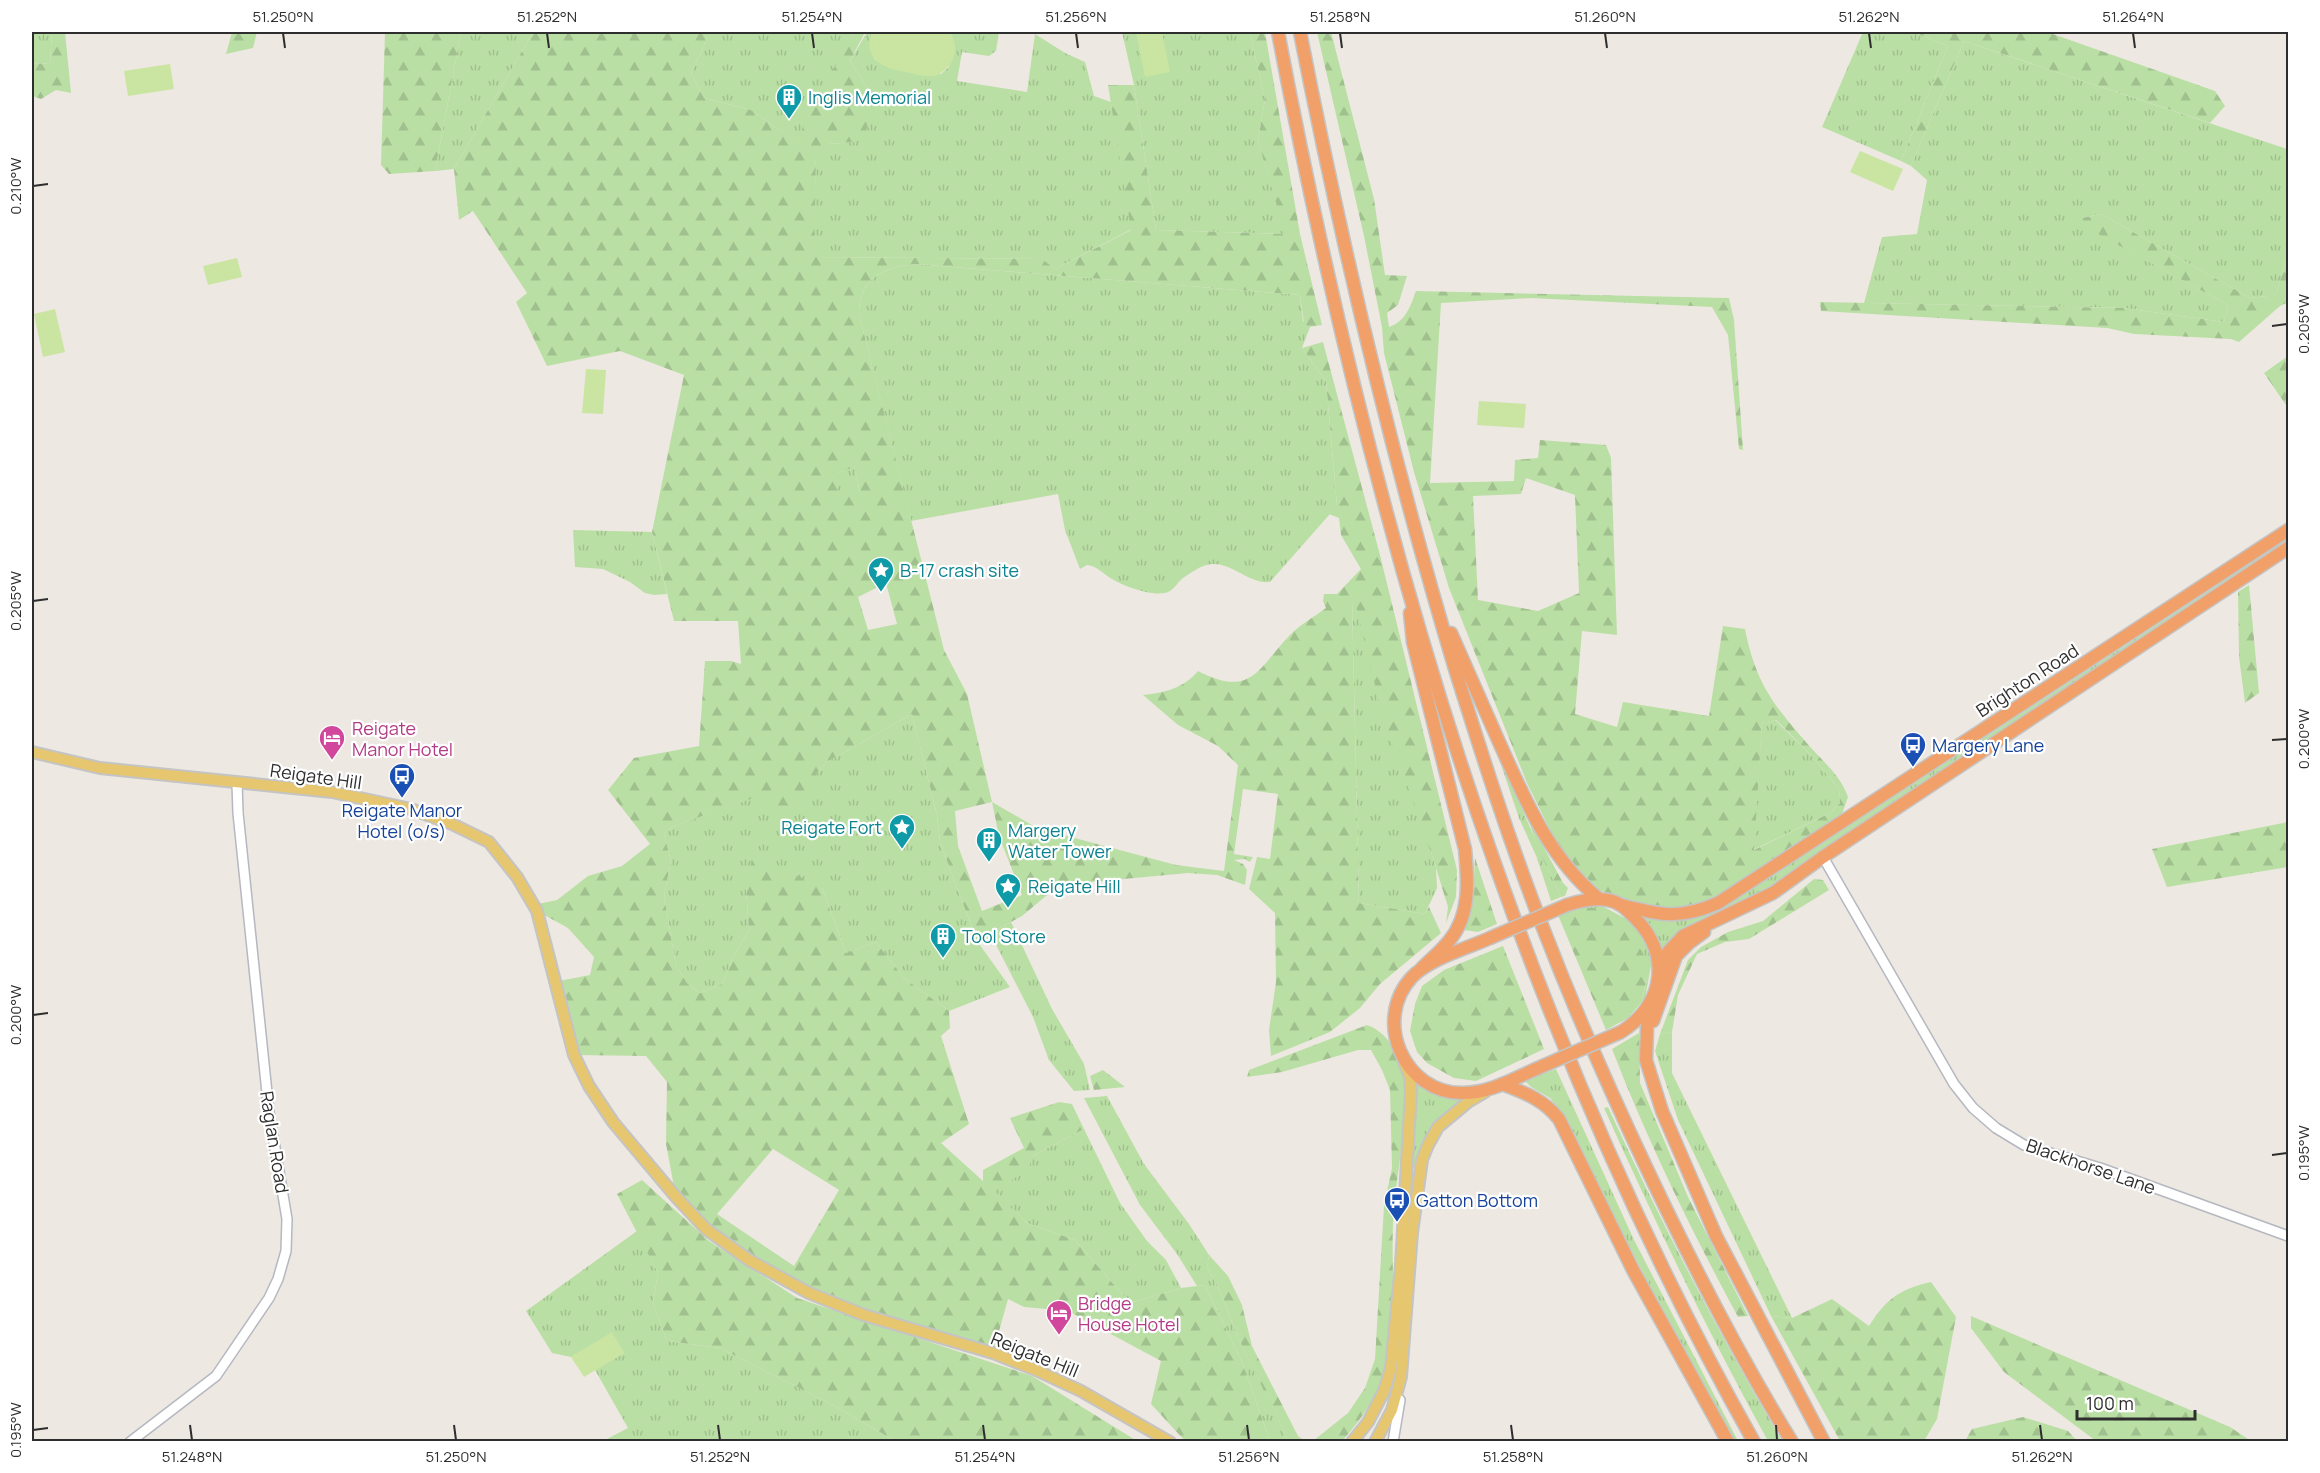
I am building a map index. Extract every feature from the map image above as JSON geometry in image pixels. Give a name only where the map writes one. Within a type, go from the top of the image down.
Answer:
[{"type":"highway","points":[[1278,32],[1330,278],[1372,452],[1407,585],[1484,833],[1522,938],[1589,1104],[1663,1266],[1755,1442]]},
{"type":"highway","points":[[1300,32],[1368,352],[1428,579],[1505,824],[1543,930],[1612,1095],[1692,1262],[1792,1442]]},
{"type":"highway","name":"Brighton Road","points":[[1599,899],[1657,914],[1684,915],[1718,903],[2289,530]]},
{"type":"highway","name":"Brighton Road","points":[[1659,970],[1668,952],[1683,936],[1773,892],[2289,548]]},
{"type":"highway","points":[[1428,579],[1522,794],[1554,852],[1570,872],[1599,899]]},
{"type":"highway","points":[[1407,585],[1413,642],[1458,818],[1465,849],[1468,883],[1465,910],[1450,940],[1406,985],[1396,1007],[1394,1033],[1403,1059],[1427,1082],[1446,1091],[1465,1094],[1490,1089],[1621,1032],[1633,1024],[1651,1002]]},
{"type":"highway","points":[[1422,968],[1567,905],[1599,899]]},
{"type":"highway","points":[[1621,905],[1653,942],[1659,970],[1651,1002],[1647,1060],[1662,1112],[1695,1190],[1746,1297],[1824,1442]]},
{"type":"highway","points":[[1647,1040],[1676,956],[1689,943],[1730,915]]},
{"type":"highway","points":[[1502,1084],[1536,1097],[1559,1119],[1633,1270],[1728,1442]]},
{"type":"main road","name":"Reigate Hill","points":[[32,752],[100,768],[332,792],[411,809],[452,824],[489,842],[517,877],[537,911],[574,1056],[589,1086],[614,1122],[676,1197],[706,1229],[749,1260],[809,1293],[864,1315],[993,1353],[1036,1370],[1081,1391],[1170,1442]]},
{"type":"main road","points":[[1352,1442],[1368,1422],[1384,1391],[1394,1348],[1412,1090],[1403,1059]]},
{"type":"main road","points":[[1375,1442],[1392,1410],[1401,1377],[1417,1186],[1428,1145],[1438,1127],[1450,1116],[1490,1089]]},
{"type":"street","name":"Raglan Road","points":[[130,1442],[216,1376],[269,1298],[278,1279],[286,1251],[287,1219],[269,1112],[238,813],[237,783]]},
{"type":"street","name":"Blackhorse Lane","points":[[1823,857],[1954,1084],[1973,1108],[1996,1128],[2024,1145],[2100,1168],[2289,1236]]},
{"type":"street","points":[[1393,1442],[1408,1350],[1415,1224]]},
{"type":"green space","points":[[32,32],[52,32],[50,64],[32,63]]},
{"type":"green space","points":[[52,32],[65,32],[71,93],[56,90],[41,99],[32,96],[32,63],[50,64]]},
{"type":"green space","points":[[232,32],[257,32],[253,48],[226,54]]},
{"type":"green space","points":[[385,32],[461,32],[435,171],[389,174],[381,165]]},
{"type":"green space","points":[[461,32],[533,32],[454,169],[435,171]]},
{"type":"green space","points":[[533,32],[708,32],[708,37],[691,73],[704,98],[751,110],[814,154],[801,137],[806,115],[855,32],[865,32],[850,61],[871,94],[866,133],[854,142],[828,144],[816,156],[814,257],[1042,259],[1055,269],[1131,230],[1108,85],[1134,85],[1156,230],[1285,234],[1258,140],[1265,100],[1250,32],[1265,32],[1300,234],[1322,325],[1309,327],[1304,323],[1300,295],[916,264],[893,268],[875,277],[863,292],[859,314],[944,650],[967,694],[992,802],[1037,828],[1176,865],[1224,871],[1238,765],[1218,746],[1178,725],[1143,695],[1173,689],[1186,682],[1198,671],[1230,682],[1242,681],[1251,676],[1293,632],[1326,608],[1323,601],[1324,594],[1337,594],[1361,569],[1341,535],[1339,518],[1329,514],[1337,505],[1326,381],[1302,348],[1323,342],[1380,555],[1457,870],[1456,897],[1446,923],[1448,907],[1382,714],[1356,606],[1352,600],[1359,903],[1425,914],[1429,907],[1441,933],[1380,984],[1360,1008],[1330,1032],[1271,1056],[1269,1030],[1276,982],[1275,913],[1249,889],[1257,857],[1270,859],[1278,794],[1243,789],[1234,854],[1253,857],[1250,862],[1245,859],[1234,860],[1243,864],[1247,870],[1245,885],[1217,875],[1188,873],[1059,885],[1022,916],[990,933],[987,940],[977,941],[940,842],[937,815],[912,714],[827,762],[817,773],[806,813],[778,807],[770,792],[674,826],[664,834],[671,861],[664,896],[676,966],[687,983],[700,993],[722,984],[733,957],[749,930],[746,889],[753,853],[822,888],[846,953],[876,942],[904,978],[949,1011],[950,1028],[941,1036],[969,1124],[941,1143],[983,1181],[983,1170],[1024,1148],[1010,1118],[1059,1102],[1072,1104],[1084,1129],[1032,1156],[1029,1168],[1009,1182],[985,1182],[1027,1223],[1075,1240],[1130,1303],[1181,1288],[1205,1285],[1242,1362],[1270,1441],[1185,1441],[1151,1404],[1161,1361],[1068,1311],[1024,1307],[1008,1299],[993,1353],[864,1315],[749,1260],[676,1197],[666,1144],[667,1082],[646,1056],[574,1055],[559,981],[590,975],[594,957],[568,928],[537,911],[538,904],[557,900],[588,876],[622,866],[650,844],[608,790],[634,758],[699,746],[705,661],[731,661],[741,664],[738,621],[674,621],[652,532],[684,375],[620,351],[547,366],[516,302],[527,293],[473,211],[459,220],[454,169]],"holes":[[[854,467],[860,492],[838,493],[838,473]],[[886,583],[897,624],[868,630],[858,597]],[[992,802],[999,836],[1022,895],[982,911],[958,846],[955,811]],[[773,1149],[839,1190],[794,1266],[717,1214]]]},
{"type":"green space","points":[[708,32],[855,32],[847,47],[828,144],[854,142],[871,94],[850,61],[867,32],[872,32],[870,49],[875,60],[941,74],[949,67],[950,32],[999,32],[996,51],[989,56],[962,52],[957,81],[1027,92],[1035,34],[1065,53],[1085,62],[1094,96],[1111,102],[1132,229],[1055,269],[1041,259],[813,257],[816,156],[751,110],[704,98],[691,73],[708,37]]},
{"type":"green space","points":[[872,32],[950,32],[955,45],[954,57],[942,73],[935,76],[923,76],[893,69],[873,57],[870,51]]},
{"type":"green space","points":[[1122,32],[1250,32],[1265,100],[1258,140],[1286,234],[1156,230],[1134,85]]},
{"type":"green space","points":[[1136,32],[1162,32],[1170,72],[1145,77]]},
{"type":"green space","points":[[1317,32],[1331,32],[1374,199],[1385,275],[1407,276],[1398,305],[1387,313],[1389,327],[1403,317],[1416,291],[1729,298],[1734,320],[1743,450],[1739,449],[1728,335],[1712,307],[1531,298],[1441,303],[1430,483],[1514,481],[1515,460],[1538,458],[1540,440],[1606,445],[1611,458],[1617,635],[1582,631],[1575,714],[1617,727],[1623,702],[1709,716],[1723,626],[1745,629],[1761,681],[1777,707],[1833,771],[1845,790],[1848,797],[1841,817],[1760,868],[1715,900],[1677,910],[1655,908],[1627,901],[1599,890],[1583,876],[1556,842],[1527,783],[1449,588],[1414,472],[1384,353],[1382,327],[1364,236]],"holes":[[[1526,478],[1575,495],[1579,593],[1538,611],[1478,600],[1473,496],[1521,494]],[[1776,720],[1812,756],[1839,789],[1840,803],[1830,813],[1754,850],[1762,723]]]},
{"type":"green space","points":[[1863,32],[1913,32],[1948,46],[1901,161],[1822,127]]},
{"type":"green space","points":[[1913,32],[2047,32],[2215,91],[2225,106],[2210,123],[1964,41],[1911,166],[1901,161],[1948,46]]},
{"type":"green space","points":[[1964,41],[2287,149],[2288,252],[2276,295],[2250,298],[2101,214],[2082,218],[2088,228],[2228,305],[2224,322],[2124,308],[1864,303],[1882,237],[1917,234],[1927,180],[1911,166]]},
{"type":"green space","points":[[170,64],[174,89],[128,96],[124,71]]},
{"type":"green space","points":[[1860,151],[1903,169],[1893,191],[1850,172]]},
{"type":"green space","points":[[2101,214],[2250,298],[2276,295],[2288,252],[2288,302],[2280,306],[2239,342],[2231,339],[2134,334],[2107,328],[1821,311],[1820,302],[2124,308],[2224,322],[2228,305],[2087,228],[2082,218]]},
{"type":"green space","points":[[237,258],[242,277],[208,285],[203,266]]},
{"type":"green space","points":[[916,264],[1300,295],[1303,321],[1310,327],[1302,348],[1326,381],[1337,506],[1270,582],[1255,580],[1227,567],[1212,564],[1193,571],[1170,591],[1164,593],[1149,593],[1124,585],[1092,566],[1087,565],[1080,569],[1065,530],[1058,494],[911,521],[859,314],[863,292],[875,277],[893,268]]},
{"type":"green space","points":[[55,309],[65,352],[43,357],[34,314]]},
{"type":"green space","points":[[2288,356],[2288,408],[2264,373]]},
{"type":"green space","points":[[586,369],[606,370],[603,414],[582,413]]},
{"type":"green space","points":[[1479,401],[1526,404],[1524,428],[1477,425]]},
{"type":"green space","points":[[854,466],[860,493],[838,493],[838,473]]},
{"type":"green space","points":[[573,530],[652,532],[667,594],[645,593],[630,582],[603,569],[575,567]]},
{"type":"green space","points":[[2288,536],[2288,542],[1772,886],[1730,909],[1682,930],[1667,945],[1661,955],[1642,917],[1666,921],[1689,920],[1731,902],[2213,588]]},
{"type":"green space","points":[[2249,585],[2259,693],[2245,703],[2239,657],[2238,592]]},
{"type":"green space","points":[[1352,599],[1356,605],[1436,868],[1437,888],[1425,914],[1359,903]]},
{"type":"green space","points":[[912,714],[937,815],[940,842],[977,941],[1010,987],[949,1011],[904,978],[876,942],[846,953],[822,888],[746,889],[749,930],[733,957],[722,984],[700,993],[687,983],[676,966],[664,896],[671,861],[664,834],[674,826],[770,791],[812,786],[817,773],[827,762]]},
{"type":"green space","points":[[1775,720],[1812,756],[1839,789],[1840,803],[1830,813],[1753,850],[1762,723]]},
{"type":"green space","points":[[1493,741],[1561,897],[1551,901],[1537,858],[1519,818]]},
{"type":"green space","points":[[1527,816],[1563,883],[1568,888],[1565,896],[1561,897],[1538,848]]},
{"type":"green space","points":[[2288,822],[2288,867],[2167,887],[2152,849]]},
{"type":"green space","points":[[1475,858],[1497,924],[1478,932],[1464,930],[1473,898]]},
{"type":"green space","points":[[1814,879],[1823,880],[1829,890],[1749,939],[1725,942],[1697,954],[1678,995],[1672,1032],[1660,1034],[1688,960],[1701,947],[1728,932],[1763,921]]},
{"type":"green space","points":[[1585,905],[1604,907],[1630,921],[1646,941],[1652,960],[1645,999],[1641,1003],[1647,980],[1576,908]]},
{"type":"green space","points":[[1576,908],[1599,908],[1630,931],[1646,959],[1647,979],[1641,1003],[1628,1018],[1606,1030],[1558,915]]},
{"type":"green space","points":[[1011,922],[1052,1009],[1084,1064],[1090,1090],[1074,1091],[1049,1060],[1033,1017],[990,933]]},
{"type":"green space","points":[[1503,946],[1544,1049],[1476,1081],[1454,1078],[1427,1063],[1417,1052],[1410,1031],[1415,1004],[1422,986],[1444,970]]},
{"type":"green space","points":[[1367,1025],[1383,1035],[1395,1050],[1402,1069],[1405,1088],[1404,1121],[1393,1223],[1391,1338],[1381,1382],[1356,1424],[1341,1441],[1313,1441],[1348,1413],[1365,1388],[1375,1359],[1384,1206],[1392,1168],[1390,1090],[1371,1050],[1358,1050],[1282,1072],[1247,1077],[1249,1070]]},
{"type":"green space","points":[[1672,1032],[1672,1073],[1792,1318],[1771,1316],[1678,1120],[1655,1051],[1660,1034]]},
{"type":"green space","points":[[1639,1033],[1640,1083],[1688,1197],[1748,1316],[1738,1317],[1704,1252],[1655,1152],[1612,1049]]},
{"type":"green space","points":[[1556,1069],[1634,1240],[1738,1441],[1735,1441],[1712,1402],[1669,1323],[1567,1121],[1550,1098],[1525,1081]]},
{"type":"green space","points":[[1103,1070],[1125,1087],[1094,1090],[1090,1076]]},
{"type":"green space","points":[[1419,1083],[1432,1092],[1463,1100],[1440,1117],[1422,1141],[1415,1168],[1412,1168],[1416,1086]]},
{"type":"green space","points":[[1107,1096],[1144,1164],[1209,1255],[1207,1268],[1277,1416],[1286,1441],[1270,1441],[1242,1362],[1205,1285],[1197,1286],[1177,1254],[1140,1205],[1084,1098]]},
{"type":"green space","points":[[1608,1107],[1690,1276],[1782,1441],[1768,1441],[1724,1359],[1643,1193],[1604,1108]]},
{"type":"green space","points":[[1084,1129],[1120,1203],[1147,1241],[1166,1260],[1181,1288],[1130,1303],[1075,1240],[1027,1223],[984,1182],[1009,1182],[1032,1156]]},
{"type":"green space","points":[[642,1180],[709,1241],[797,1298],[1032,1376],[1137,1441],[895,1441],[835,1406],[720,1348],[667,1341],[653,1303],[658,1273],[617,1194]]},
{"type":"green space","points":[[637,1231],[658,1273],[653,1303],[667,1341],[720,1348],[835,1406],[895,1441],[603,1441],[628,1428],[595,1370],[624,1353],[612,1333],[571,1357],[552,1353],[526,1311]]},
{"type":"green space","points":[[1209,1255],[1228,1276],[1242,1305],[1252,1346],[1298,1436],[1305,1441],[1286,1441],[1207,1268]]},
{"type":"green space","points":[[1931,1282],[1956,1317],[1937,1419],[1924,1441],[1840,1441],[1771,1316],[1792,1318],[1832,1299],[1869,1326],[1895,1296]]},
{"type":"green space","points":[[1971,1316],[2230,1427],[2251,1441],[2096,1441],[2004,1372],[1971,1328]]},
{"type":"green space","points":[[612,1332],[624,1353],[584,1377],[571,1357]]},
{"type":"green space","points":[[2023,1417],[2068,1431],[2077,1441],[1965,1441],[1972,1429]]},
{"type":"place","name":"Inglis Memorial","points":[[789,120]]},
{"type":"place","name":"B-17 crash site","points":[[881,593]]},
{"type":"place","name":"Reigate Manor Hotel","points":[[332,761]]},
{"type":"place","name":"Margery Lane","points":[[1913,768]]},
{"type":"place","name":"Reigate Manor Hotel (o/s)","points":[[402,799]]},
{"type":"place","name":"Reigate Fort","points":[[902,850]]},
{"type":"place","name":"Margery Water Tower","points":[[989,863]]},
{"type":"place","name":"Reigate Hill","points":[[1008,909]]},
{"type":"place","name":"Tool Store","points":[[943,959]]},
{"type":"place","name":"Gatton Bottom","points":[[1397,1223]]},
{"type":"place","name":"Bridge House Hotel","points":[[1059,1336]]}]
